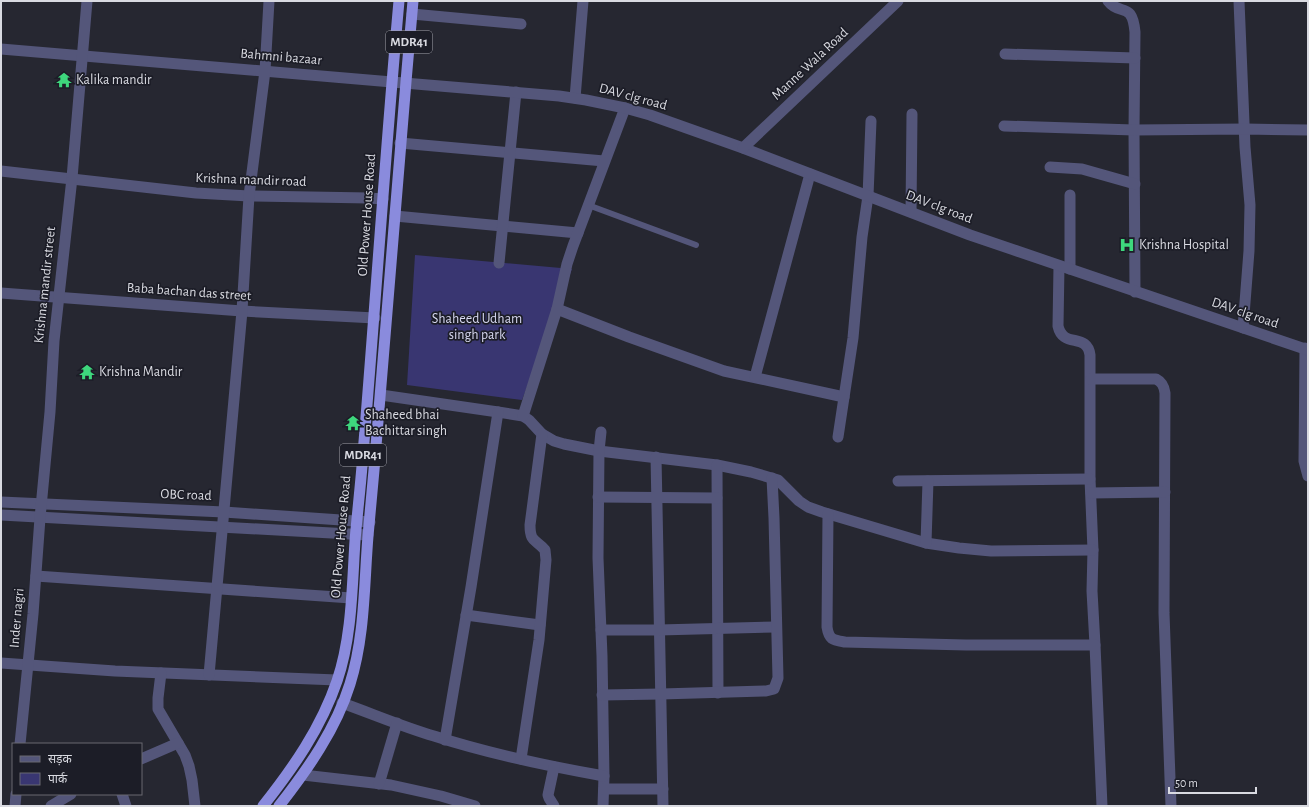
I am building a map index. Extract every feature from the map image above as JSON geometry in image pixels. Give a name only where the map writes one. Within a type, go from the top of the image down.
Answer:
[{"type":"highway","name":"MDR41","points":[[392,82],[399,1]]},
{"type":"highway","name":"MDR41","points":[[405,82],[413,1]]},
{"type":"highway","name":"Old Power House Road","points":[[263,806],[299,757],[328,704],[337,680],[349,625],[375,318],[392,82]]},
{"type":"highway","name":"Old Power House Road","points":[[279,806],[303,775],[327,736],[350,684],[362,627],[368,535],[381,395],[405,82]]},
{"type":"street","name":"Krishna mandir street","points":[[40,518],[50,412],[58,297],[72,178],[83,56],[86,1]]},
{"type":"street","points":[[209,675],[242,311],[249,196],[265,71],[269,1]]},
{"type":"street","points":[[575,98],[583,1]]},
{"type":"street","name":"Manne Wala Road","points":[[743,148],[898,1]]},
{"type":"street","points":[[1108,1],[1112,6],[1127,11],[1133,18],[1135,32],[1135,292]]},
{"type":"street","points":[[1239,1],[1246,166],[1250,192],[1249,251],[1243,328]]},
{"type":"street","points":[[412,14],[521,24]]},
{"type":"street","name":"Bahmni bazaar","points":[[1,49],[559,96]]},
{"type":"street","points":[[1005,54],[1134,58]]},
{"type":"street","points":[[499,263],[516,92]]},
{"type":"street","name":"DAV clg road","points":[[559,96],[625,108],[650,115],[743,148],[970,235],[1306,349]]},
{"type":"street","points":[[523,416],[557,309],[568,264],[578,233],[625,108]]},
{"type":"street","points":[[910,212],[912,114]]},
{"type":"street","points":[[838,438],[853,344],[862,237],[868,196],[871,121]]},
{"type":"street","points":[[1004,126],[1134,130],[1308,130]]},
{"type":"street","points":[[400,143],[604,161]]},
{"type":"street","points":[[1050,167],[1082,169],[1135,184]]},
{"type":"street","name":"Krishna mandir road","points":[[1,171],[196,193],[249,196],[383,199]]},
{"type":"street","points":[[755,378],[810,174]]},
{"type":"street","points":[[1070,195],[1070,269]]},
{"type":"street","points":[[395,216],[578,233]]},
{"type":"street","points":[[1059,266],[1058,326],[1060,332],[1065,337],[1088,346],[1090,355],[1090,480],[1093,550],[1092,591],[1102,806]]},
{"type":"street","name":"Baba bachan das street","points":[[1,293],[242,311],[375,318]]},
{"type":"street","points":[[557,309],[724,371],[844,397]]},
{"type":"street","points":[[1306,349],[1304,461],[1308,476]]},
{"type":"street","points":[[1091,379],[1156,379],[1161,382],[1165,393],[1164,613],[1171,806]]},
{"type":"street","points":[[381,395],[523,416],[529,420],[542,434],[554,441],[599,451],[717,465],[772,478],[782,483],[799,501],[808,507],[926,543],[959,548],[991,550],[1093,550]]},
{"type":"street","points":[[445,740],[498,412]]},
{"type":"street","points":[[601,432],[599,451],[598,558],[604,776],[603,806]]},
{"type":"street","points":[[521,759],[540,625],[546,554],[543,547],[531,537],[530,525],[542,434]]},
{"type":"street","points":[[656,457],[663,806]]},
{"type":"street","points":[[717,465],[718,693]]},
{"type":"street","points":[[602,695],[718,693],[766,691],[774,689],[778,678],[772,478]]},
{"type":"street","points":[[926,543],[928,480]]},
{"type":"street","points":[[898,481],[1090,480]]},
{"type":"street","points":[[1091,493],[1165,492]]},
{"type":"street","points":[[598,497],[717,498]]},
{"type":"street","name":"OBC road","points":[[1,502],[224,512],[370,522]]},
{"type":"street","points":[[828,514],[827,627],[828,634],[836,641],[966,645],[1095,645]]},
{"type":"street","points":[[1,515],[368,535]]},
{"type":"street","name":"Inder nagri","points":[[20,743],[40,518]]},
{"type":"street","points":[[36,576],[351,598]]},
{"type":"street","points":[[466,615],[540,625]]},
{"type":"street","points":[[601,630],[776,627]]},
{"type":"street","points":[[1,662],[115,671],[337,680]]},
{"type":"street","points":[[161,673],[158,709],[178,743],[189,766],[195,806]]},
{"type":"street","points":[[342,703],[445,740],[554,767],[604,776]]},
{"type":"street","points":[[379,784],[397,722]]},
{"type":"street","points":[[142,760],[178,743]]},
{"type":"street","points":[[554,767],[548,795],[554,806]]},
{"type":"street","points":[[303,775],[406,788],[475,806]]},
{"type":"street","points":[[604,789],[663,789]]},
{"type":"street","points":[[15,806],[16,795]]},
{"type":"street","points":[[50,806],[69,795]]},
{"type":"street","points":[[122,795],[126,806]]},
{"type":"lane","points":[[588,205],[696,245]]},
{"type":"green space","name":"Shaheed Udham singh park","points":[[415,255],[572,269],[522,400],[407,385]]},
{"type":"place","name":"Kalika mandir","points":[[64,80]]},
{"type":"place","name":"Krishna Hospital","points":[[1127,245]]},
{"type":"place","name":"Krishna Mandir","points":[[87,372]]},
{"type":"place","name":"Shaheed bhai Bachittar singh","points":[[353,423]]}]
